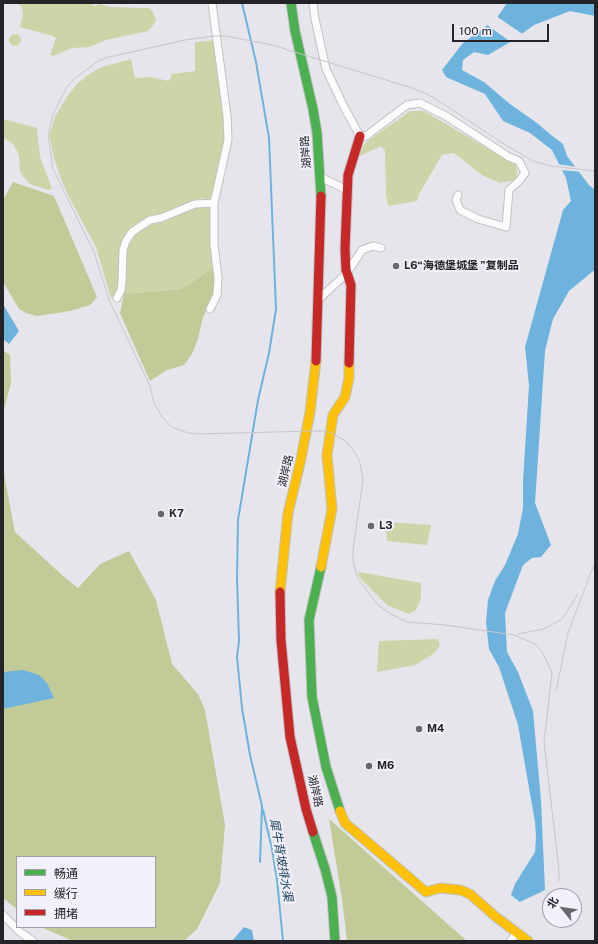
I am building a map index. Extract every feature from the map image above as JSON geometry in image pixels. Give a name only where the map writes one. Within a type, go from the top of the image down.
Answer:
[{"type":"street","points":[[210,309],[217,295],[218,278],[214,244],[214,203],[228,140],[227,116],[212,3]]},
{"type":"street","name":"湖岸路","points":[[291,3],[294,31],[317,133],[321,202],[316,361],[310,412],[301,459],[288,513],[280,590],[282,661],[290,737],[306,809],[332,897],[335,941]]},
{"type":"street","points":[[314,3],[315,19],[326,69],[360,136],[348,175],[347,190],[345,249],[347,273],[351,285],[348,378],[345,397],[333,415],[327,455],[332,509],[325,549],[309,620],[312,698],[326,767],[338,807],[345,824],[426,892],[440,888],[460,890],[470,894],[496,917],[528,941]]},
{"type":"street","points":[[360,136],[366,136],[407,105],[420,103],[446,116],[510,157],[519,161],[525,173],[509,190],[506,227],[478,219],[460,210],[456,200],[458,195]]},
{"type":"street","points":[[320,177],[347,190]]},
{"type":"street","points":[[117,298],[121,290],[123,250],[126,241],[132,232],[150,220],[161,218],[195,204],[214,203]]},
{"type":"street","points":[[318,301],[347,273],[362,250],[373,246],[381,248]]},
{"type":"street","points":[[3,915],[20,932],[33,941]]},
{"type":"street","points":[[510,941],[517,933]]},
{"type":"green space","points":[[18,3],[93,3],[93,6],[99,4],[111,7],[149,8],[156,19],[148,31],[106,40],[89,47],[72,48],[53,56],[50,55],[56,38],[20,27],[23,14],[22,8]]},
{"type":"green space","points":[[15,34],[19,36],[21,40],[19,44],[15,46],[11,44],[9,40],[11,36]]},
{"type":"green space","points":[[216,40],[224,143],[211,198],[208,200],[201,198],[186,206],[141,222],[134,226],[130,231],[119,288],[116,295],[111,298],[96,247],[69,197],[53,155],[49,135],[55,117],[66,98],[76,85],[89,74],[102,67],[131,59],[135,78],[150,77],[169,81],[172,74],[195,71],[195,42]]},
{"type":"green space","points":[[410,111],[424,111],[516,165],[517,173],[515,180],[500,183],[482,175],[454,153],[442,155],[419,194],[417,201],[388,206],[386,194],[385,151],[381,146],[358,157],[365,143]]},
{"type":"green space","points":[[3,119],[37,128],[40,157],[52,189],[48,190],[30,184],[22,175],[20,171],[19,155],[13,144],[3,137]]},
{"type":"green space","points":[[13,182],[54,196],[97,297],[90,305],[70,311],[37,316],[19,309],[3,282],[3,200]]},
{"type":"green space","points":[[206,205],[211,210],[214,266],[181,289],[124,294],[126,281],[125,254],[128,241],[135,232],[149,222],[194,207]]},
{"type":"green space","points":[[214,266],[214,295],[203,317],[198,339],[192,354],[184,365],[167,370],[150,381],[120,313],[124,294],[181,289]]},
{"type":"green space","points":[[3,350],[10,355],[11,383],[3,413]]},
{"type":"green space","points":[[3,469],[15,532],[78,588],[100,564],[129,551],[156,600],[172,664],[198,694],[205,710],[225,825],[220,883],[197,929],[184,941],[73,941],[43,928],[156,928],[156,856],[16,856],[16,908],[3,898]]},
{"type":"green space","points":[[386,522],[431,525],[427,545],[387,541]]},
{"type":"green space","points":[[359,572],[421,583],[421,598],[416,610],[409,614],[387,605],[358,576]]},
{"type":"green space","points":[[438,639],[440,646],[433,654],[415,665],[377,672],[379,641]]},
{"type":"green space","points":[[329,819],[467,941],[347,941]]},
{"type":"water","points":[[507,3],[595,3],[595,16],[570,11],[534,25],[512,41],[488,55],[474,52],[463,60],[462,70],[484,82],[510,104],[563,144],[567,156],[589,185],[595,190],[595,270],[569,291],[553,319],[545,351],[535,503],[551,545],[541,557],[532,558],[523,565],[505,613],[507,652],[518,672],[533,711],[541,801],[545,888],[542,888],[542,891],[520,902],[511,895],[515,884],[535,852],[535,822],[518,725],[499,667],[489,649],[486,622],[488,600],[495,581],[505,565],[518,534],[523,508],[523,481],[529,385],[525,347],[563,210],[571,201],[566,178],[552,150],[530,133],[503,121],[485,94],[446,77],[442,70],[463,43],[496,19]]},
{"type":"water","points":[[3,304],[19,331],[9,344],[3,339]]},
{"type":"water","points":[[23,670],[39,675],[47,683],[54,698],[3,709],[3,672]]},
{"type":"water","points":[[244,927],[252,930],[254,941],[232,941]]},
{"type":"pier","points":[[496,16],[524,35],[512,43],[486,24]]},
{"type":"pier","points":[[557,164],[577,167],[582,172],[560,170]]},
{"type":"waterway","points":[[242,3],[256,62],[269,138],[276,309],[269,353],[258,400],[238,520],[237,578],[239,641],[237,657],[242,708],[250,755],[262,806],[260,862]]},
{"type":"waterway","name":"犀牛背坡排水渠","points":[[263,810],[277,880],[283,941]]},
{"type":"tram line","points":[[559,881],[544,742],[552,673],[543,653],[535,644],[514,635],[445,625],[407,622],[391,614],[377,604],[358,579],[353,561],[353,550],[363,480],[360,463],[347,442],[326,431],[188,433],[172,427],[162,417],[154,403],[150,386],[110,302],[94,252],[53,169],[48,136],[53,114],[67,87],[74,79],[98,61],[109,57],[185,40],[213,36],[226,36],[272,45],[412,88],[429,95],[533,161],[551,166],[595,171]]},
{"type":"tram line","points":[[556,691],[568,633],[593,567]]},
{"type":"tram line","points":[[518,634],[544,629],[562,619],[578,594]]},
{"type":"traffic: fast","points":[[291,3],[295,31],[317,133],[321,196]]},
{"type":"traffic: fast","points":[[321,567],[309,620],[312,697],[326,767],[340,811]]},
{"type":"traffic: fast","points":[[313,832],[332,897],[335,941]]},
{"type":"traffic: slow","points":[[280,592],[288,513],[301,459],[310,412],[316,361]]},
{"type":"traffic: slow","points":[[321,567],[332,509],[327,455],[333,415],[345,397],[349,378],[349,363]]},
{"type":"traffic: slow","points":[[340,811],[345,823],[426,892],[440,888],[460,890],[470,894],[496,917],[528,941]]},
{"type":"traffic: jam","points":[[349,363],[351,285],[346,270],[345,249],[348,175],[360,136]]},
{"type":"traffic: jam","points":[[316,361],[321,196]]},
{"type":"traffic: jam","points":[[280,592],[281,640],[290,737],[306,809],[313,832]]},
{"type":"place","name":"L6“海德堡城堡 ”复制品","points":[[396,266]]},
{"type":"place","name":"K7","points":[[161,514]]},
{"type":"place","name":"L3","points":[[371,526]]},
{"type":"place","name":"M4","points":[[419,729]]},
{"type":"place","name":"M6","points":[[369,766]]}]
